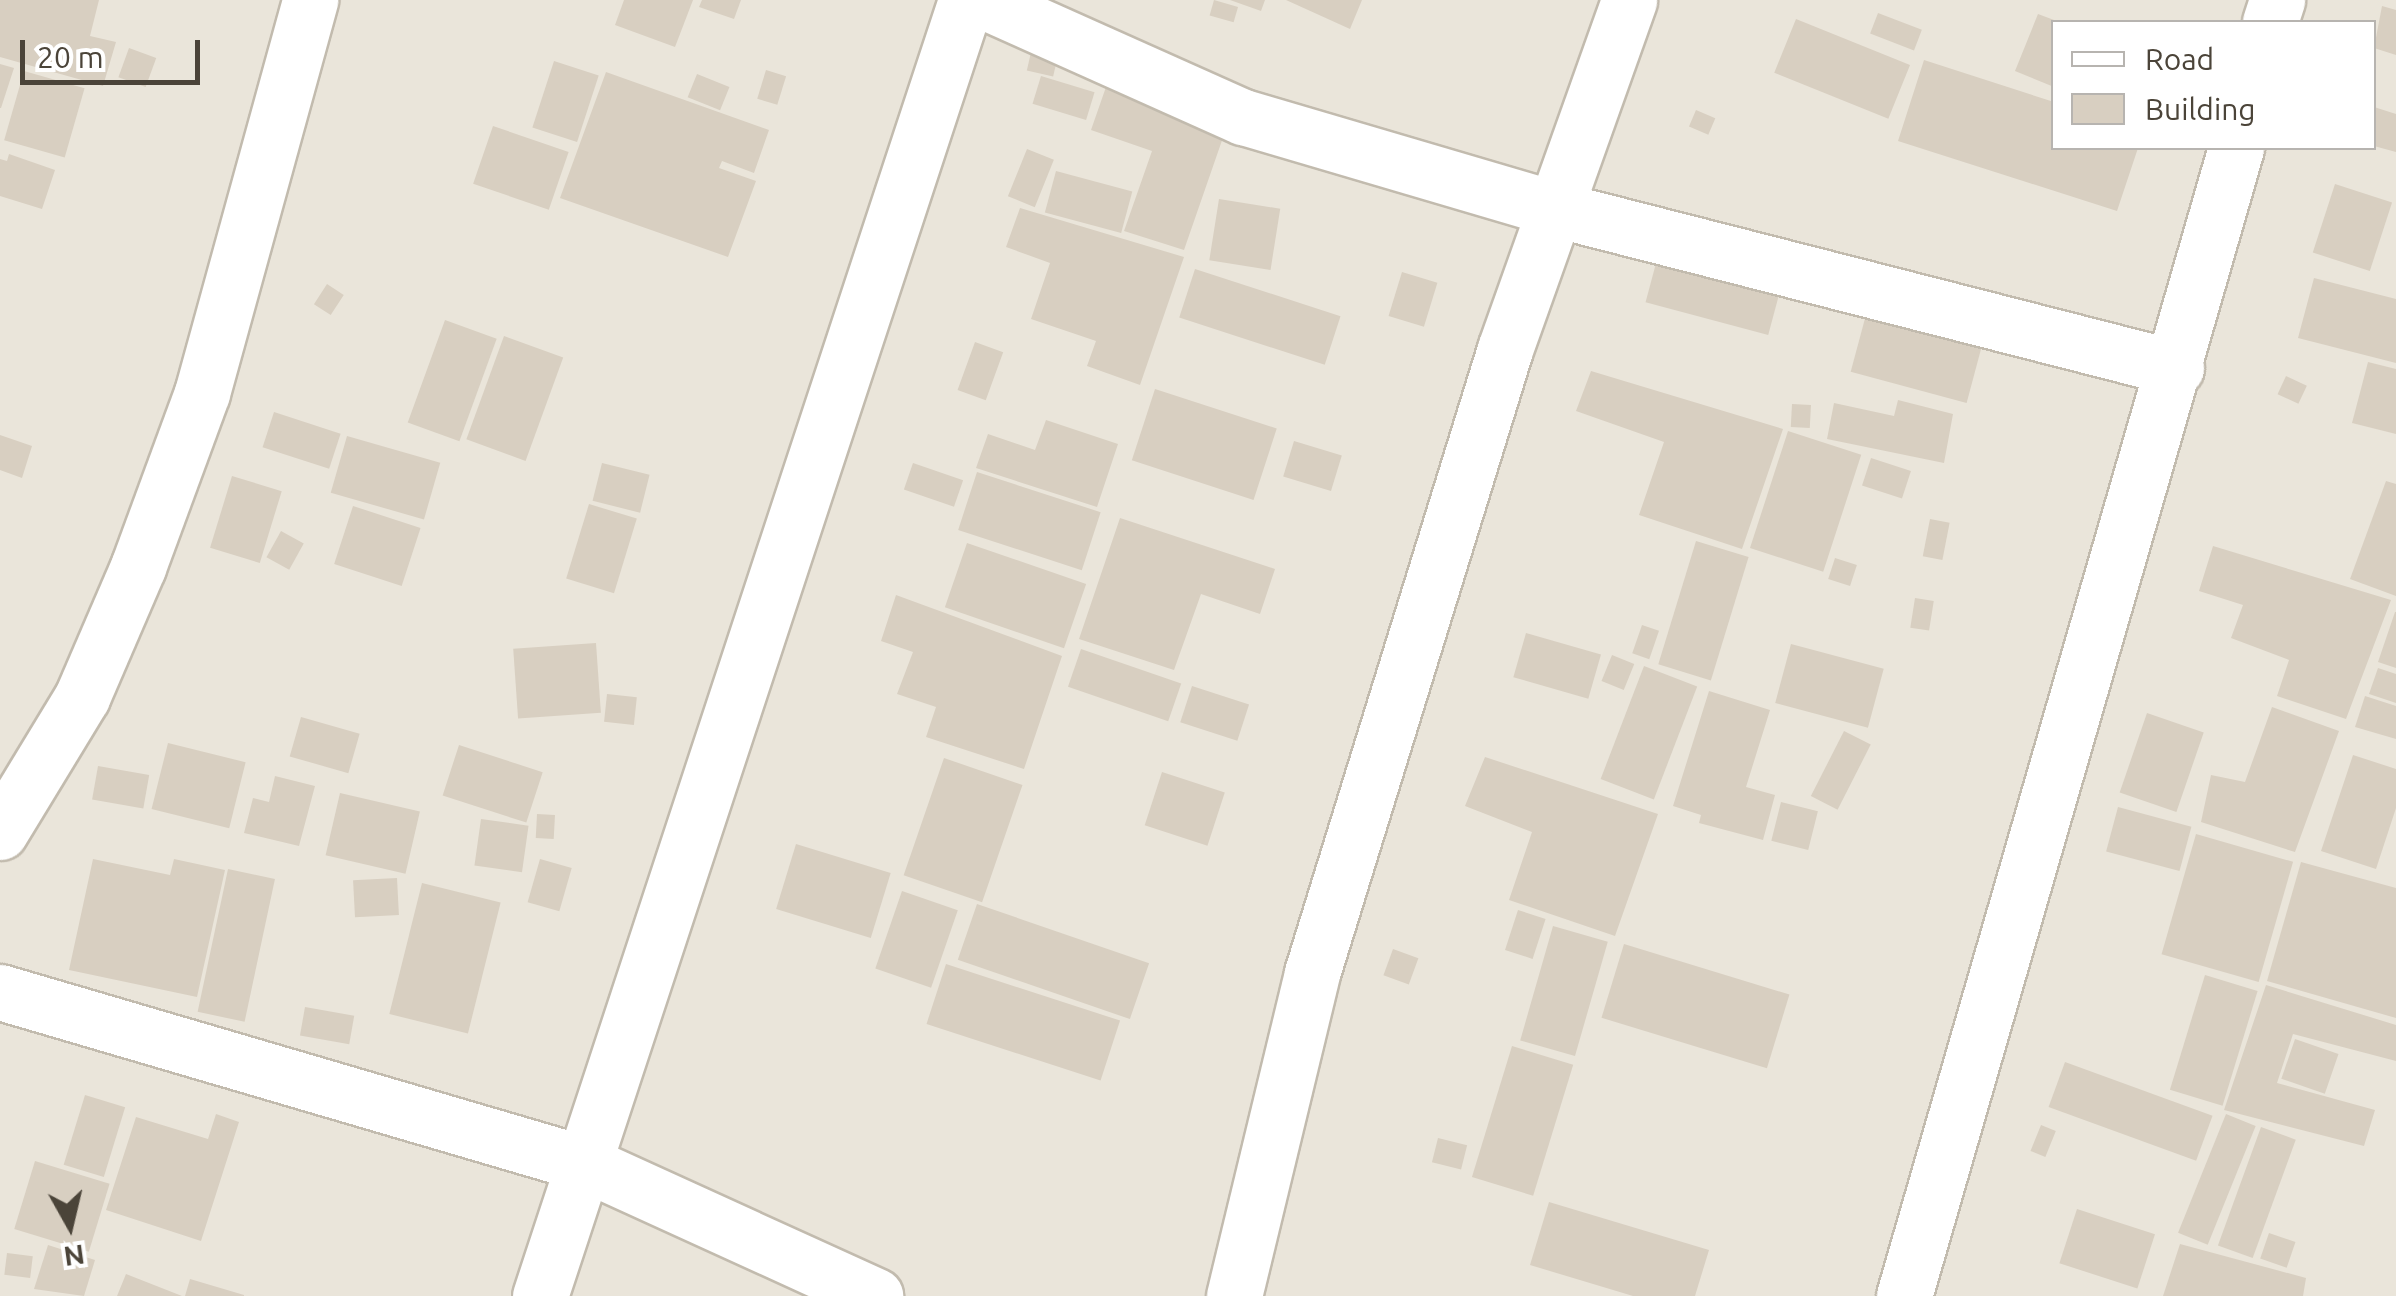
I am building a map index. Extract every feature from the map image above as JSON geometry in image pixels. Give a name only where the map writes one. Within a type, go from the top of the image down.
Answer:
[{"type":"street","points":[[0,832],[82,696],[144,549],[202,393],[310,0]]},
{"type":"street","points":[[540,1296],[966,0]]},
{"type":"street","points":[[982,0],[1244,117],[1559,210],[2176,368]]},
{"type":"street","points":[[1234,1296],[1312,973],[1505,350],[1559,210],[1629,0]]},
{"type":"street","points":[[1904,1296],[2176,368],[2235,150]]},
{"type":"street","points":[[0,992],[586,1164],[875,1296]]},
{"type":"shaded area","points":[[0,0],[2396,0],[2396,1296],[0,1296]]},
{"type":"building","points":[[0,0],[99,0],[90,36],[116,42],[103,86],[0,57]]},
{"type":"building","points":[[624,0],[693,0],[675,47],[615,25]]},
{"type":"building","points":[[702,0],[741,0],[734,19],[699,7]]},
{"type":"building","points":[[1214,0],[1238,7],[1234,22],[1210,15]]},
{"type":"building","points":[[1230,0],[1265,0],[1261,11]]},
{"type":"building","points":[[1286,0],[1362,0],[1350,29]]},
{"type":"building","points":[[2382,6],[2396,10],[2396,55],[2376,49]]},
{"type":"building","points":[[1878,13],[1922,30],[1914,50],[1870,34]]},
{"type":"building","points":[[2038,14],[2054,20],[2051,86],[2015,71]]},
{"type":"building","points":[[1796,19],[1910,65],[1888,119],[1774,73]]},
{"type":"building","points":[[129,48],[156,58],[146,87],[118,77]]},
{"type":"building","points":[[1032,48],[1058,54],[1053,76],[1027,70]]},
{"type":"building","points":[[1924,60],[2051,101],[2051,150],[2137,150],[2117,211],[1898,141]]},
{"type":"building","points":[[554,61],[599,76],[577,142],[532,128]]},
{"type":"building","points":[[0,64],[14,68],[1,108],[0,108]]},
{"type":"building","points":[[766,70],[786,76],[777,105],[757,99]]},
{"type":"building","points":[[24,71],[85,88],[65,158],[4,140]]},
{"type":"building","points":[[606,72],[769,130],[754,173],[722,161],[719,168],[756,181],[728,257],[560,198]]},
{"type":"building","points":[[697,74],[729,87],[720,110],[688,97]]},
{"type":"building","points":[[1041,76],[1095,92],[1086,120],[1033,104]]},
{"type":"building","points":[[1106,87],[1227,126],[1184,250],[1124,231],[1152,151],[1091,130]]},
{"type":"building","points":[[2376,108],[2396,114],[2396,152],[2376,147]]},
{"type":"building","points":[[1696,110],[1715,118],[1708,135],[1689,127]]},
{"type":"building","points":[[493,126],[569,152],[549,210],[473,184]]},
{"type":"building","points":[[1027,149],[1054,160],[1035,207],[1008,196]]},
{"type":"building","points":[[9,154],[55,170],[42,209],[0,196],[0,159],[7,161]]},
{"type":"building","points":[[1056,171],[1132,191],[1121,233],[1045,213]]},
{"type":"building","points":[[2335,184],[2392,203],[2370,271],[2313,252]]},
{"type":"building","points":[[1219,199],[1280,209],[1271,270],[1209,260]]},
{"type":"building","points":[[1020,208],[1184,257],[1140,385],[1087,366],[1096,341],[1031,319],[1050,263],[1006,247]]},
{"type":"building","points":[[1659,252],[1782,285],[1768,335],[1646,302]]},
{"type":"building","points":[[1195,269],[1341,316],[1325,365],[1179,318]]},
{"type":"building","points":[[1402,272],[1437,283],[1424,327],[1389,316]]},
{"type":"building","points":[[2314,278],[2396,299],[2396,363],[2298,338]]},
{"type":"building","points":[[327,284],[344,295],[331,315],[314,304]]},
{"type":"building","points":[[1867,311],[1983,342],[1967,403],[1851,372]]},
{"type":"building","points":[[445,320],[497,339],[459,441],[408,422]]},
{"type":"building","points":[[504,336],[563,358],[526,461],[466,439]]},
{"type":"building","points":[[975,342],[1003,352],[986,400],[958,390]]},
{"type":"building","points":[[2368,362],[2396,369],[2396,434],[2352,423]]},
{"type":"building","points":[[1591,371],[1783,429],[1742,549],[1639,515],[1664,442],[1576,411]]},
{"type":"building","points":[[2286,376],[2307,386],[2298,404],[2278,394]]},
{"type":"building","points":[[1155,389],[1277,429],[1254,500],[1132,460]]},
{"type":"building","points":[[1898,400],[1953,414],[1944,463],[1827,439],[1834,403],[1894,416]]},
{"type":"building","points":[[1792,404],[1811,405],[1810,428],[1791,427]]},
{"type":"building","points":[[274,412],[341,434],[329,469],[263,447]]},
{"type":"building","points":[[1046,420],[1118,444],[1097,507],[976,468],[988,434],[1035,450]]},
{"type":"building","points":[[1788,431],[1861,455],[1823,572],[1750,548]]},
{"type":"building","points":[[0,435],[32,446],[22,478],[0,470]]},
{"type":"building","points":[[347,436],[440,463],[424,519],[331,493]]},
{"type":"building","points":[[1294,441],[1342,456],[1331,491],[1283,476]]},
{"type":"building","points":[[1871,458],[1911,471],[1902,499],[1862,486]]},
{"type":"building","points":[[602,463],[650,475],[640,513],[593,501]]},
{"type":"building","points":[[913,463],[963,480],[954,507],[904,489]]},
{"type":"building","points":[[977,472],[1101,512],[1082,570],[958,530]]},
{"type":"building","points":[[232,476],[282,491],[260,563],[210,548]]},
{"type":"building","points":[[2386,481],[2396,484],[2396,596],[2350,579]]},
{"type":"building","points":[[589,504],[637,519],[614,593],[566,579]]},
{"type":"building","points":[[353,506],[421,528],[402,586],[334,564]]},
{"type":"building","points":[[1120,518],[1275,569],[1260,614],[1201,594],[1174,670],[1079,639]]},
{"type":"building","points":[[1930,519],[1950,523],[1942,560],[1923,556]]},
{"type":"building","points":[[281,531],[304,544],[289,570],[266,557]]},
{"type":"building","points":[[1696,541],[1749,557],[1711,680],[1658,664]]},
{"type":"building","points":[[967,543],[1086,584],[1064,648],[945,607]]},
{"type":"building","points":[[2213,546],[2391,600],[2346,719],[2277,696],[2289,660],[2231,638],[2243,605],[2199,591]]},
{"type":"building","points":[[1835,558],[1857,565],[1850,586],[1828,579]]},
{"type":"building","points":[[896,595],[1062,656],[1024,769],[926,737],[936,707],[897,694],[913,652],[881,641]]},
{"type":"building","points":[[1915,598],[1934,601],[1929,631],[1910,628]]},
{"type":"building","points":[[2396,612],[2396,668],[2378,662]]},
{"type":"building","points":[[1642,625],[1659,631],[1649,659],[1632,653]]},
{"type":"building","points":[[1526,633],[1601,654],[1588,699],[1513,677]]},
{"type":"building","points":[[596,643],[601,713],[518,719],[513,649]]},
{"type":"building","points":[[1791,644],[1884,669],[1868,728],[1775,703]]},
{"type":"building","points":[[1081,649],[1181,684],[1168,721],[1068,687]]},
{"type":"building","points":[[1612,655],[1634,664],[1624,690],[1602,681]]},
{"type":"building","points":[[1644,666],[1697,686],[1654,799],[1601,779]]},
{"type":"building","points":[[2378,668],[2396,674],[2396,703],[2369,694]]},
{"type":"building","points":[[1192,686],[1249,705],[1237,741],[1180,722]]},
{"type":"building","points":[[1709,691],[1770,710],[1746,787],[1775,795],[1763,840],[1699,823],[1701,815],[1673,806]]},
{"type":"building","points":[[607,694],[637,697],[634,725],[604,722]]},
{"type":"building","points":[[2365,696],[2396,706],[2396,739],[2355,727]]},
{"type":"building","points":[[2272,707],[2339,731],[2295,852],[2201,822],[2211,775],[2245,782]]},
{"type":"building","points":[[2147,713],[2204,733],[2176,812],[2120,792]]},
{"type":"building","points":[[301,717],[360,734],[348,773],[290,756]]},
{"type":"building","points":[[1844,731],[1871,745],[1838,810],[1811,796]]},
{"type":"building","points":[[168,743],[246,762],[229,828],[152,809]]},
{"type":"building","points":[[459,745],[543,772],[526,823],[443,795]]},
{"type":"building","points":[[2353,755],[2396,769],[2396,808],[2376,869],[2321,851]]},
{"type":"building","points":[[1485,757],[1658,814],[1615,936],[1509,900],[1532,832],[1465,806]]},
{"type":"building","points":[[944,758],[1022,785],[982,902],[904,875]]},
{"type":"building","points":[[98,766],[149,775],[143,809],[92,799]]},
{"type":"building","points":[[1162,772],[1225,792],[1207,846],[1145,825]]},
{"type":"building","points":[[275,776],[315,786],[299,846],[244,833],[253,798],[269,802]]},
{"type":"building","points":[[340,793],[420,811],[406,874],[326,855]]},
{"type":"building","points":[[1781,802],[1818,811],[1808,850],[1771,841]]},
{"type":"building","points":[[2118,807],[2191,827],[2180,871],[2106,851]]},
{"type":"building","points":[[537,814],[555,815],[554,839],[536,838]]},
{"type":"building","points":[[481,819],[529,826],[522,872],[474,866]]},
{"type":"building","points":[[2196,834],[2293,862],[2259,982],[2162,954]]},
{"type":"building","points":[[796,844],[891,873],[871,938],[776,909]]},
{"type":"building","points":[[93,859],[170,875],[174,859],[225,870],[197,997],[69,970]]},
{"type":"building","points":[[540,859],[572,868],[559,911],[528,902]]},
{"type":"building","points":[[2301,862],[2396,888],[2396,1018],[2267,981]]},
{"type":"building","points":[[228,869],[275,879],[245,1022],[198,1012]]},
{"type":"building","points":[[397,878],[399,915],[355,917],[353,880]]},
{"type":"building","points":[[422,883],[501,903],[468,1034],[389,1014]]},
{"type":"building","points":[[902,891],[958,910],[931,988],[875,969]]},
{"type":"building","points":[[977,904],[1149,963],[1130,1019],[958,960]]},
{"type":"building","points":[[1518,910],[1546,919],[1533,959],[1505,950]]},
{"type":"building","points":[[1553,926],[1608,942],[1575,1056],[1520,1040]]},
{"type":"building","points":[[1624,944],[1789,995],[1767,1068],[1601,1018]]},
{"type":"building","points":[[1393,949],[1418,958],[1409,985],[1383,975]]},
{"type":"building","points":[[946,964],[1120,1021],[1101,1080],[927,1024]]},
{"type":"building","points":[[2205,975],[2258,991],[2223,1106],[2170,1090]]},
{"type":"building","points":[[2266,985],[2396,1025],[2396,1061],[2293,1034],[2277,1083],[2375,1110],[2364,1146],[2224,1110]]},
{"type":"building","points":[[305,1007],[354,1016],[349,1044],[300,1036]]},
{"type":"building","points":[[2295,1039],[2338,1054],[2325,1094],[2281,1079]]},
{"type":"building","points":[[1512,1046],[1573,1065],[1533,1196],[1472,1177]]},
{"type":"building","points":[[2065,1062],[2213,1116],[2196,1161],[2049,1107]]},
{"type":"building","points":[[85,1095],[125,1107],[104,1177],[64,1165]]},
{"type":"building","points":[[216,1114],[239,1122],[201,1241],[106,1210],[136,1117],[208,1139]]},
{"type":"building","points":[[2226,1114],[2256,1126],[2208,1245],[2178,1233]]},
{"type":"building","points":[[2041,1125],[2056,1131],[2045,1157],[2031,1151]]},
{"type":"building","points":[[2261,1127],[2296,1140],[2253,1258],[2218,1245]]},
{"type":"building","points":[[1438,1138],[1467,1145],[1461,1170],[1432,1162]]},
{"type":"building","points":[[35,1161],[110,1184],[89,1252],[14,1229]]},
{"type":"building","points":[[1549,1202],[1709,1250],[1695,1296],[1633,1296],[1530,1265]]},
{"type":"building","points":[[2077,1209],[2155,1234],[2137,1289],[2059,1263]]},
{"type":"building","points":[[2269,1233],[2295,1242],[2287,1268],[2260,1259]]},
{"type":"building","points":[[2180,1244],[2306,1278],[2303,1296],[2163,1296]]},
{"type":"building","points":[[48,1245],[95,1260],[84,1296],[34,1289]]},
{"type":"building","points":[[7,1253],[33,1256],[30,1278],[4,1275]]},
{"type":"building","points":[[126,1274],[182,1296],[117,1296]]},
{"type":"building","points":[[190,1279],[244,1295],[244,1296],[185,1296]]}]
